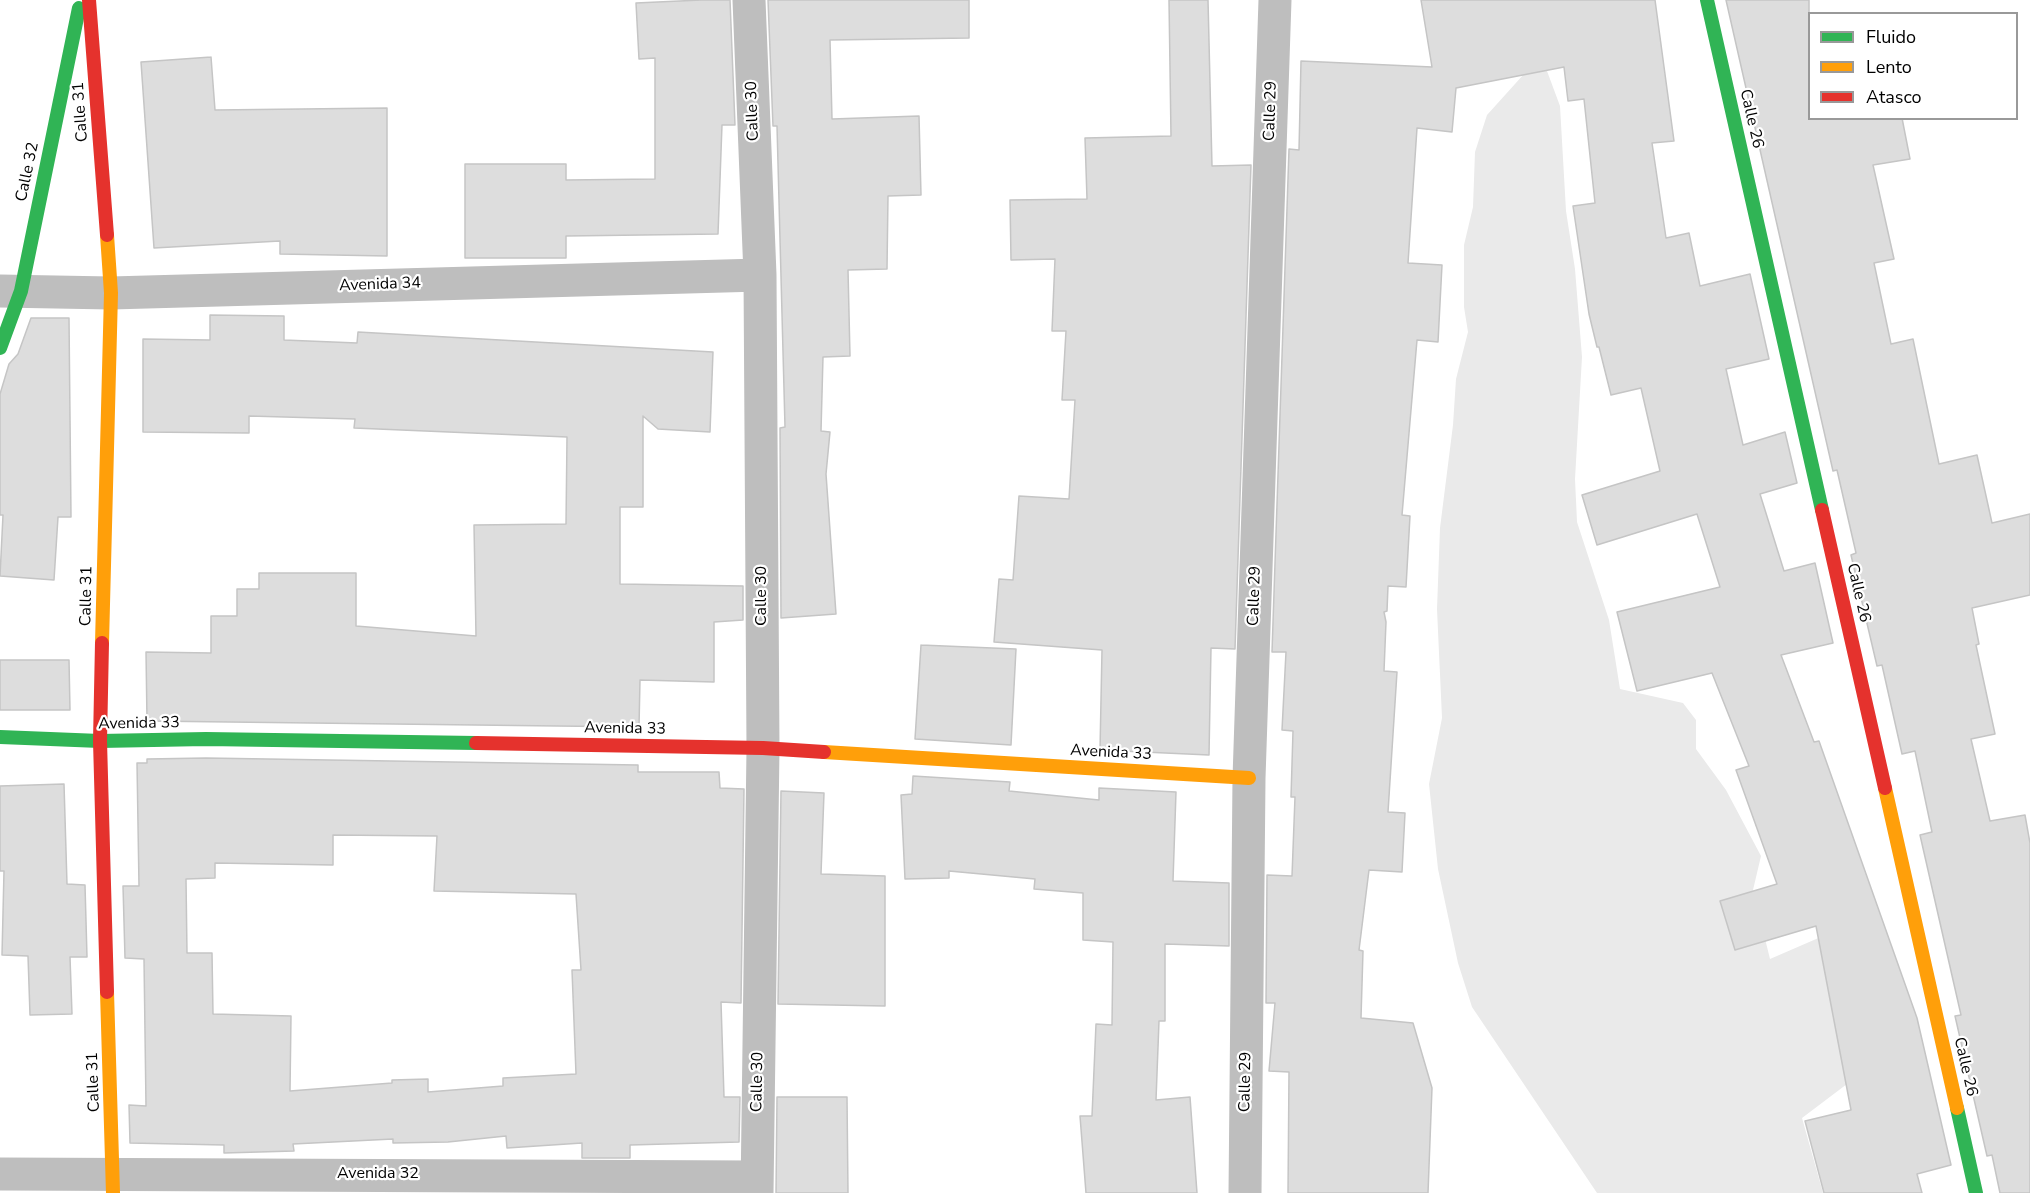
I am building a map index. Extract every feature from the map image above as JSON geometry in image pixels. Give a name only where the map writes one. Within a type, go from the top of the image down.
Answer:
[{"type":"street","name":"Calle 32","points":[[0,348],[10,291],[80,0]]},
{"type":"street","name":"Calle 31","points":[[89,0],[111,293],[100,741],[113,1183]]},
{"type":"street","name":"Calle 30","points":[[748,0],[760,275],[763,748],[757,1185]]},
{"type":"street","name":"Calle 29","points":[[1245,1193],[1249,778],[1275,0]]},
{"type":"street","name":"Calle 26","points":[[1707,0],[1976,1193]]},
{"type":"street","name":"Avenida 34","points":[[10,291],[111,293],[760,275]]},
{"type":"street","name":"Avenida 33","points":[[0,737],[100,741],[206,739],[763,748],[1249,778]]},
{"type":"street","name":"Avenida 32","points":[[0,1174],[113,1183],[757,1185]]},
{"type":"shaded area","points":[[1535,66],[1547,71],[1560,106],[1566,211],[1575,269],[1582,357],[1575,479],[1577,522],[1609,620],[1620,689],[1683,703],[1696,720],[1696,749],[1726,790],[1761,856],[1753,890],[1770,959],[1830,933],[1847,1084],[1802,1118],[1823,1193],[1597,1193],[1472,1007],[1458,963],[1438,869],[1429,784],[1442,718],[1437,609],[1440,528],[1453,425],[1456,379],[1468,332],[1464,307],[1464,245],[1473,207],[1475,152],[1487,115],[1524,74]]},
{"type":"building","points":[[730,0],[735,125],[722,125],[718,234],[566,236],[566,258],[465,258],[465,164],[566,164],[566,180],[655,179],[655,58],[639,59],[636,3]]},
{"type":"building","points":[[768,0],[969,0],[969,38],[830,40],[832,119],[919,116],[921,195],[888,196],[887,269],[848,270],[850,356],[823,357],[821,431],[830,432],[826,474],[836,614],[781,618],[780,428],[785,427],[777,126],[773,126]]},
{"type":"building","points":[[1169,0],[1208,0],[1212,166],[1251,165],[1235,649],[1211,648],[1209,755],[1100,750],[1102,650],[994,642],[999,579],[1013,580],[1019,496],[1069,499],[1075,400],[1062,400],[1066,331],[1052,331],[1055,259],[1011,260],[1010,200],[1087,199],[1085,138],[1171,136]]},
{"type":"building","points":[[1421,0],[1655,0],[1674,141],[1652,143],[1666,238],[1689,233],[1700,286],[1750,274],[1769,359],[1726,369],[1743,445],[1785,432],[1797,483],[1760,494],[1784,571],[1815,563],[1833,643],[1781,655],[1814,742],[1819,741],[1917,1018],[1951,1165],[1917,1174],[1922,1193],[1824,1193],[1805,1121],[1851,1110],[1816,926],[1735,950],[1720,901],[1777,884],[1736,770],[1749,766],[1712,673],[1637,691],[1617,612],[1720,587],[1697,514],[1597,545],[1582,495],[1660,471],[1641,388],[1611,395],[1589,314],[1573,206],[1595,203],[1584,99],[1568,101],[1564,67],[1456,88],[1452,132],[1417,128],[1408,263],[1442,265],[1438,342],[1417,340],[1402,515],[1410,516],[1406,587],[1388,586],[1387,611],[1384,612],[1386,622],[1384,671],[1397,672],[1388,812],[1405,813],[1402,872],[1369,870],[1359,950],[1363,951],[1361,1018],[1413,1023],[1432,1088],[1428,1193],[1288,1193],[1289,1072],[1269,1071],[1275,1003],[1266,1003],[1267,875],[1292,876],[1295,797],[1291,797],[1293,731],[1282,730],[1286,652],[1272,652],[1289,149],[1299,150],[1301,61],[1432,67]]},
{"type":"building","points":[[1726,0],[1809,0],[1808,120],[1902,120],[1910,159],[1873,165],[1894,259],[1874,263],[1891,344],[1913,339],[1939,464],[1977,455],[1992,523],[2030,514],[2030,595],[1972,608],[1979,644],[1976,645],[1995,734],[1971,739],[1990,821],[2025,815],[2030,843],[2030,1193],[2000,1193],[1992,1155],[1987,1156],[1955,1016],[1961,1015],[1920,835],[1932,832],[1915,751],[1902,754],[1882,665],[1877,666],[1851,555],[1856,553],[1837,470],[1833,471]]},
{"type":"building","points":[[211,57],[215,110],[387,108],[387,256],[280,254],[280,241],[154,248],[141,62]]},
{"type":"building","points":[[210,315],[284,316],[284,340],[357,343],[358,332],[713,352],[710,432],[658,429],[643,416],[643,507],[620,507],[620,584],[743,586],[743,620],[714,622],[714,682],[640,680],[639,727],[147,721],[146,652],[211,653],[211,616],[237,616],[237,589],[259,589],[259,573],[356,573],[356,626],[476,636],[474,525],[566,524],[567,437],[354,428],[355,419],[249,416],[249,433],[143,432],[143,339],[210,340]]},
{"type":"building","points":[[31,318],[69,318],[71,517],[58,517],[54,580],[0,576],[3,515],[0,515],[0,394],[9,364],[18,354]]},
{"type":"building","points":[[921,645],[1016,649],[1011,745],[915,739]]},
{"type":"building","points":[[0,660],[69,660],[70,710],[0,710]]},
{"type":"building","points":[[147,759],[638,765],[638,772],[719,772],[720,788],[744,789],[741,1003],[721,1002],[724,1097],[740,1097],[739,1142],[630,1145],[630,1158],[582,1158],[582,1143],[507,1148],[506,1136],[448,1142],[393,1143],[393,1139],[293,1144],[294,1151],[224,1153],[224,1145],[130,1143],[129,1105],[146,1106],[144,959],[125,958],[123,886],[139,886],[137,763],[147,763]],"holes":[[[333,835],[437,836],[434,891],[576,894],[581,970],[572,970],[576,1074],[503,1078],[503,1086],[428,1092],[428,1079],[392,1080],[392,1083],[290,1091],[291,1016],[213,1014],[212,953],[187,953],[186,879],[215,878],[215,863],[333,865]]]},
{"type":"building","points":[[913,776],[1010,782],[1009,791],[1099,800],[1099,788],[1176,792],[1173,881],[1229,883],[1229,946],[1165,944],[1165,1021],[1159,1021],[1156,1100],[1190,1097],[1197,1193],[1086,1193],[1080,1116],[1092,1116],[1096,1024],[1112,1025],[1113,942],[1083,940],[1083,893],[1034,889],[1035,879],[949,871],[949,878],[905,879],[901,795],[912,794]]},
{"type":"building","points":[[64,784],[67,884],[85,885],[87,957],[70,957],[72,1014],[30,1015],[28,956],[2,955],[4,871],[0,871],[0,786]]},
{"type":"building","points":[[781,791],[824,793],[821,874],[885,876],[885,1006],[778,1004]]},
{"type":"building","points":[[777,1097],[847,1097],[848,1193],[776,1193]]},
{"type":"traffic: fast","points":[[1707,0],[1822,510]]},
{"type":"traffic: fast","points":[[0,348],[21,291],[79,8]]},
{"type":"traffic: fast","points":[[0,737],[100,741],[206,739],[476,743]]},
{"type":"traffic: fast","points":[[1957,1108],[1976,1193]]},
{"type":"traffic: slow","points":[[102,643],[111,293],[107,235]]},
{"type":"traffic: slow","points":[[824,752],[1249,778]]},
{"type":"traffic: slow","points":[[1885,788],[1957,1108]]},
{"type":"traffic: slow","points":[[107,992],[113,1193]]},
{"type":"traffic: jam","points":[[89,0],[107,235]]},
{"type":"traffic: jam","points":[[1822,510],[1885,788]]},
{"type":"traffic: jam","points":[[102,643],[100,741],[107,992]]},
{"type":"traffic: jam","points":[[476,743],[763,748],[824,752]]}]
